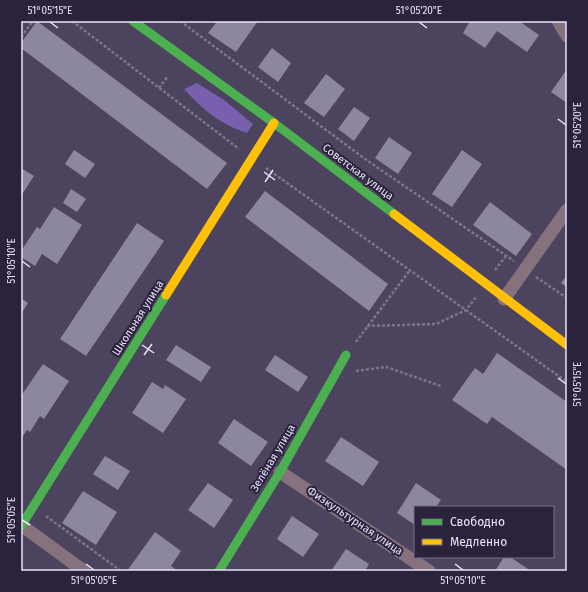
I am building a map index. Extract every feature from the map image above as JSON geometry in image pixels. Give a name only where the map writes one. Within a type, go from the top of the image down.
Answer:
[{"type":"street","name":"Советская улица","points":[[133,21],[274,123],[504,299],[567,345]]},
{"type":"street","points":[[558,21],[567,36]]},
{"type":"street","name":"Школьная улица","points":[[21,526],[274,123]]},
{"type":"street","points":[[504,299],[567,210]]},
{"type":"street","name":"Зелёная улица","points":[[219,571],[280,472],[346,355]]},
{"type":"street","name":"Физкультурная улица","points":[[280,472],[429,571]]},
{"type":"street","points":[[21,526],[84,571]]},
{"type":"path","points":[[21,37],[33,21]]},
{"type":"path","points":[[72,21],[252,158],[567,382]]},
{"type":"path","points":[[180,21],[365,159],[567,298]]},
{"type":"path","points":[[160,88],[168,76]]},
{"type":"path","points":[[356,342],[410,270]]},
{"type":"path","points":[[367,326],[436,324],[466,310]]},
{"type":"path","points":[[336,374],[386,367],[441,386]]},
{"type":"path","points":[[33,507],[121,571]]},
{"type":"shaded area","points":[[197,83],[224,100],[253,124],[247,133],[212,116],[184,89]]},
{"type":"building","points":[[37,21],[227,163],[207,189],[21,48],[21,43]]},
{"type":"building","points":[[213,21],[258,21],[236,52],[208,33],[216,23]]},
{"type":"building","points":[[470,21],[519,21],[539,35],[527,52],[497,31],[485,48],[463,33]]},
{"type":"building","points":[[272,48],[291,63],[278,82],[258,67]]},
{"type":"building","points":[[567,69],[567,103],[551,92]]},
{"type":"building","points":[[326,74],[345,89],[324,117],[304,103]]},
{"type":"building","points":[[354,107],[370,118],[354,141],[338,129]]},
{"type":"building","points":[[389,137],[412,153],[398,174],[375,158]]},
{"type":"building","points":[[74,150],[95,164],[85,178],[65,164]]},
{"type":"building","points":[[462,150],[482,164],[452,207],[432,194]]},
{"type":"building","points":[[21,168],[34,176],[21,196]]},
{"type":"building","points":[[71,189],[86,199],[77,212],[63,203]]},
{"type":"building","points":[[265,191],[388,284],[369,311],[245,217]]},
{"type":"building","points":[[490,202],[532,234],[516,256],[473,225]]},
{"type":"building","points":[[54,207],[82,225],[57,264],[42,254],[35,266],[21,257],[21,251],[37,227],[40,229]]},
{"type":"building","points":[[137,223],[164,241],[86,356],[60,339]]},
{"type":"building","points":[[567,275],[567,287],[561,283]]},
{"type":"building","points":[[21,298],[28,303],[21,314]]},
{"type":"building","points":[[176,345],[211,367],[201,382],[166,360]]},
{"type":"building","points":[[497,353],[567,402],[567,470],[492,417],[487,424],[452,400],[475,368],[483,374]]},
{"type":"building","points":[[275,355],[308,377],[298,392],[265,370]]},
{"type":"building","points":[[43,364],[69,381],[44,419],[40,416],[30,432],[27,430],[21,439],[21,396]]},
{"type":"building","points":[[152,382],[163,389],[165,385],[186,399],[163,433],[132,413]]},
{"type":"building","points":[[234,419],[268,442],[251,466],[218,443]]},
{"type":"building","points":[[341,437],[379,462],[363,486],[325,461]]},
{"type":"building","points":[[105,456],[130,471],[118,490],[93,474]]},
{"type":"building","points":[[208,483],[233,500],[214,528],[188,510]]},
{"type":"building","points":[[416,483],[441,500],[437,506],[414,506],[414,524],[397,513]]},
{"type":"building","points":[[83,491],[117,512],[96,545],[62,523]]},
{"type":"building","points":[[292,516],[319,534],[303,557],[277,539]]},
{"type":"building","points":[[155,532],[181,551],[171,566],[178,571],[127,571]]},
{"type":"building","points":[[346,549],[369,564],[365,571],[331,571]]},
{"type":"building","points":[[503,558],[512,558],[531,571],[495,571]]},
{"type":"traffic: fast","points":[[133,21],[274,123],[394,214]]},
{"type":"traffic: fast","points":[[21,526],[166,295]]},
{"type":"traffic: fast","points":[[219,571],[280,472],[346,355]]},
{"type":"traffic: slow","points":[[166,295],[274,123]]},
{"type":"traffic: slow","points":[[394,214],[567,345]]}]
